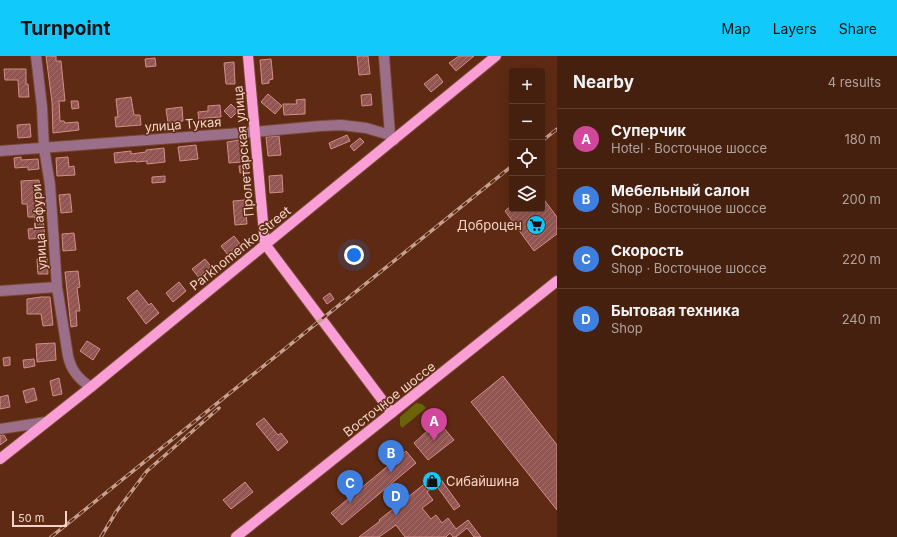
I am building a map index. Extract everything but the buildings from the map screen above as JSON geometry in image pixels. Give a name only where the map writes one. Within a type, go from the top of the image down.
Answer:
[{"type":"main road","name":"Пролетарская улица","points":[[248,56],[265,244]]},
{"type":"main road","name":"Parkhomenko Street","points":[[0,459],[91,387],[392,137],[496,56]]},
{"type":"main road","points":[[265,244],[392,413]]},
{"type":"main road","name":"Восточное шоссе","points":[[236,537],[557,281]]},
{"type":"street","name":"улица Гафури","points":[[36,56],[42,107],[44,148],[50,185],[57,287],[70,364],[80,380],[91,387]]},
{"type":"street","points":[[384,56],[392,137]]},
{"type":"street","name":"улица Тукая","points":[[0,151],[254,132],[298,127],[341,125],[366,128],[392,137]]},
{"type":"street","points":[[0,291],[57,287]]},
{"type":"street","points":[[0,429],[46,422]]},
{"type":"green space","points":[[416,403],[422,404],[426,408],[402,428],[400,425],[400,417]]},
{"type":"railway","points":[[543,140],[557,129]]},
{"type":"railway","points":[[51,537],[509,168]]},
{"type":"railway","points":[[101,537],[116,512],[147,471],[219,408]]},
{"type":"place","name":"Доброцен","points":[[536,225]]},
{"type":"place","name":"Суперчик","points":[[434,441]]},
{"type":"place","name":"Мебельный салон","points":[[391,473]]},
{"type":"place","name":"Сибайшина","points":[[432,481]]},
{"type":"place","name":"Скорость","points":[[350,503]]},
{"type":"place","name":"Бытовая техника","points":[[396,516]]}]
